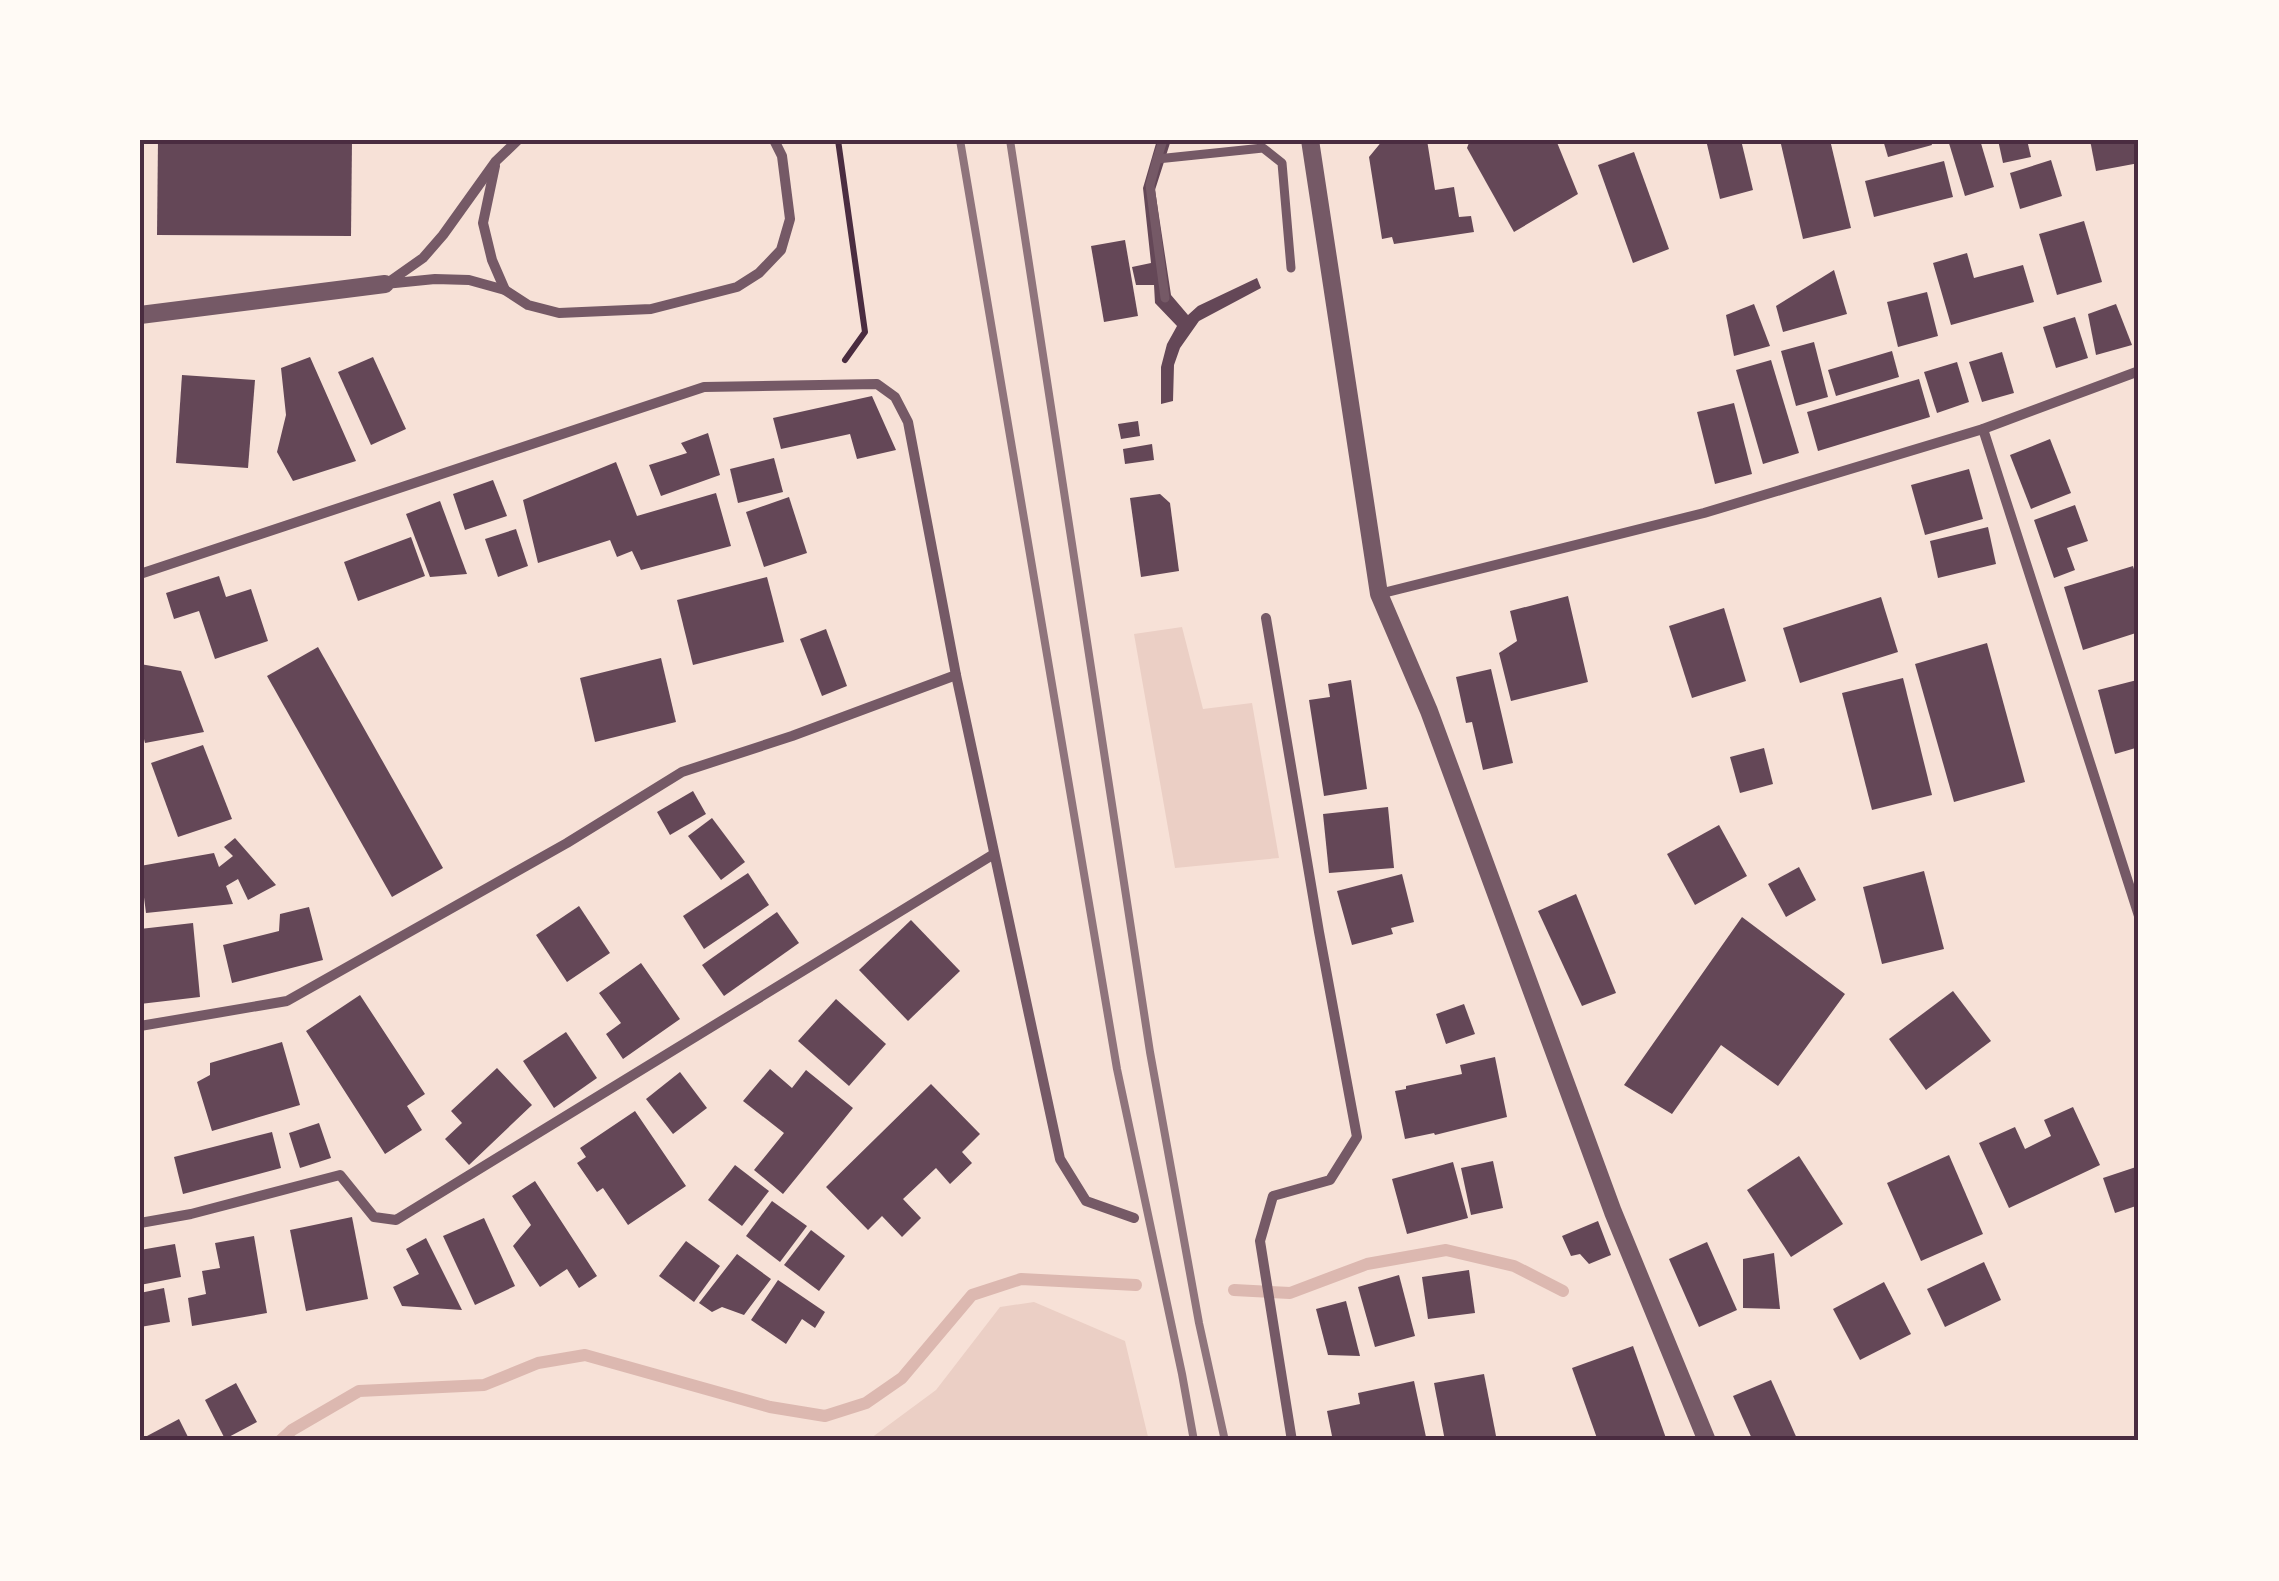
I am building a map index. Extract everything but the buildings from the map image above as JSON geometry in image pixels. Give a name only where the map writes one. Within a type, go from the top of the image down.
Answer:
[{"type":"street","points":[[386,284],[423,258],[496,161],[518,140]]},
{"type":"street","points":[[140,316],[436,279],[469,280],[505,290],[528,305],[559,314],[651,309],[736,288],[759,273],[781,250],[790,219],[782,156],[774,140]]},
{"type":"street","points":[[1163,140],[1150,185],[1165,298]]},
{"type":"street","points":[[1310,140],[1380,594],[1429,711],[1614,1212],[1707,1441]]},
{"type":"street","points":[[1157,159],[1263,148],[1282,163],[1291,268]]},
{"type":"street","points":[[496,161],[483,223],[505,290]]},
{"type":"street","points":[[1380,594],[1704,513],[1983,430],[2139,372]]},
{"type":"street","points":[[140,574],[704,388],[877,384],[895,396],[908,422],[956,675],[1060,1159],[1086,1200],[1134,1218]]},
{"type":"street","points":[[1983,430],[2139,916]]},
{"type":"street","points":[[1266,618],[1357,1137],[1330,1180],[1273,1196],[1260,1241],[1292,1441]]},
{"type":"street","points":[[140,1026],[287,1000],[567,843],[682,772],[956,675]]},
{"type":"street","points":[[140,1223],[191,1214],[340,1174],[374,1217],[396,1220],[994,854]]},
{"type":"path","points":[[828,384],[866,332],[838,140]]},
{"type":"shaded area","points":[[1182,627],[1203,709],[1252,703],[1279,858],[1175,868],[1134,634]]},
{"type":"shaded area","points":[[1034,1302],[1125,1341],[1149,1441],[867,1441],[936,1390],[1000,1307]]},
{"type":"waterway","points":[[1234,1290],[1290,1293],[1367,1264],[1446,1250],[1514,1266],[1563,1291]]},
{"type":"waterway","points":[[280,1441],[359,1391],[484,1385],[538,1363],[585,1355],[770,1407],[825,1416],[866,1403],[902,1378],[972,1295],[1021,1279],[1136,1285]]},
{"type":"railway","points":[[960,140],[1117,1069],[1194,1441]]},
{"type":"railway","points":[[1010,140],[1150,1052],[1199,1323],[1225,1441]]}]
